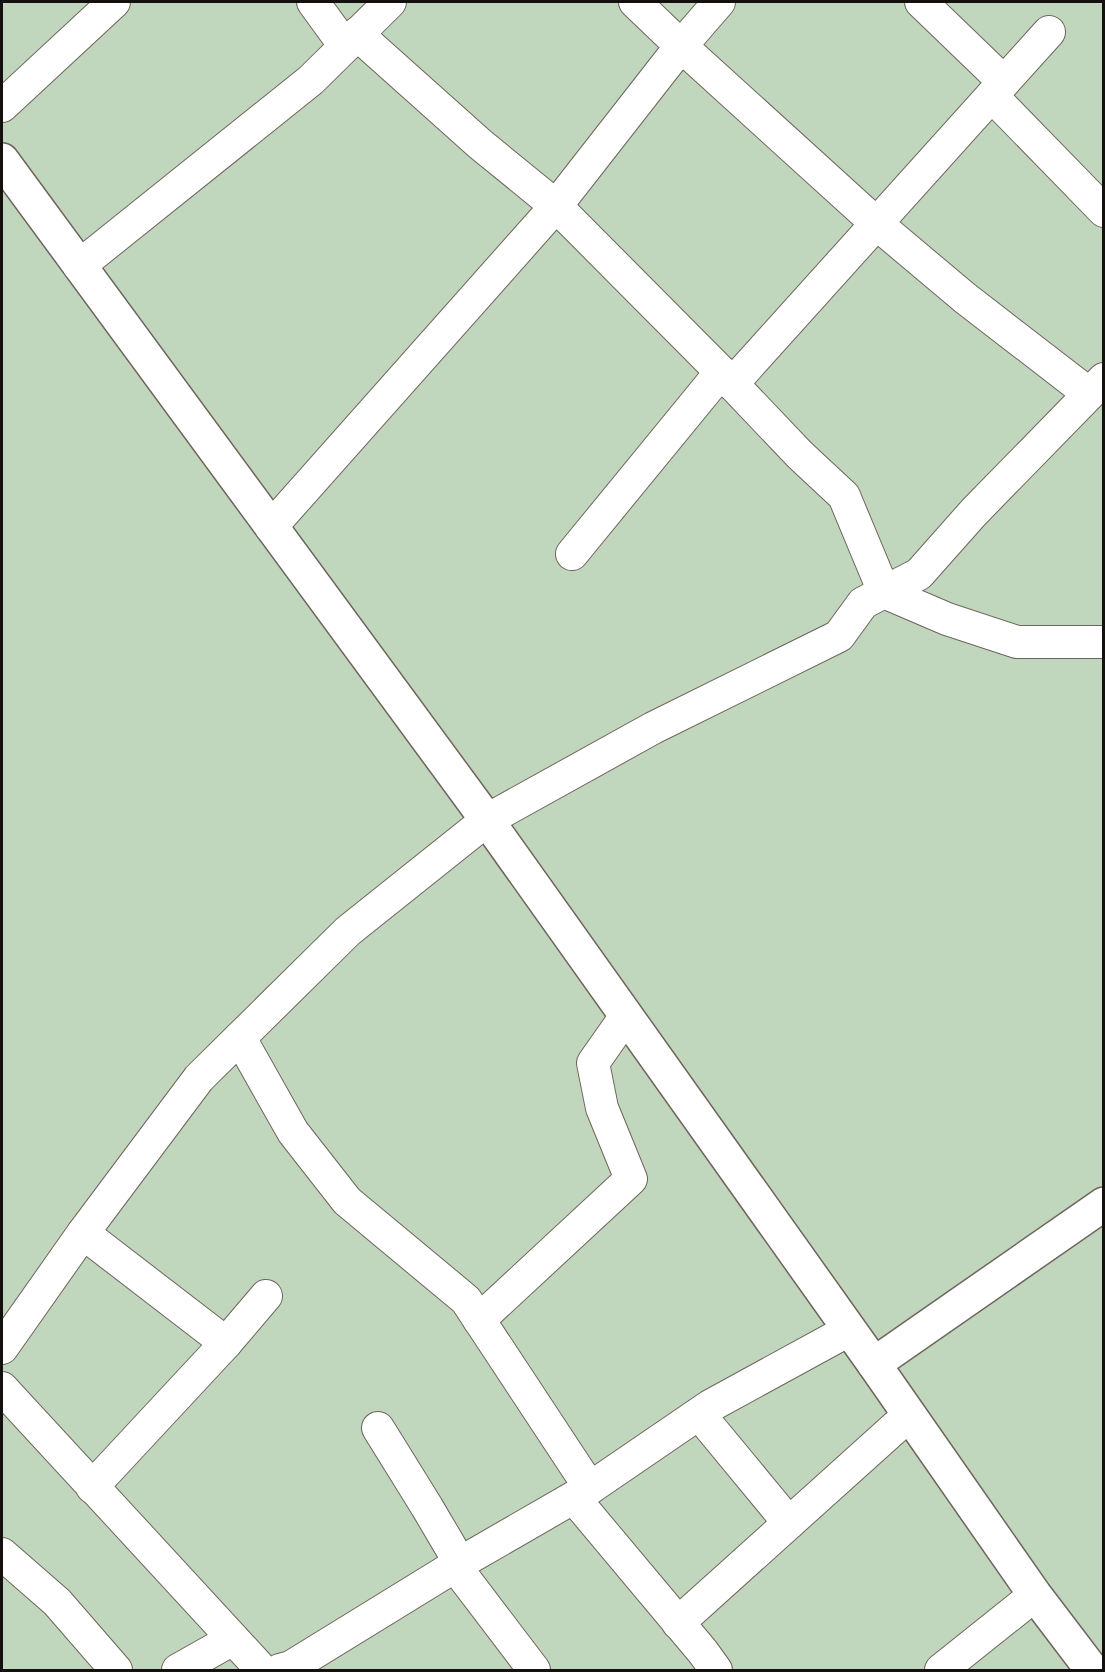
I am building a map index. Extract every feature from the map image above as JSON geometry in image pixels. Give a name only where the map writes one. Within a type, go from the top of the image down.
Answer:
[{"type":"main road","points":[[2,160],[487,820],[874,1364],[1035,1595],[1092,1671]]},
{"type":"main road","points":[[874,1364],[1104,1204]]},
{"type":"street","points":[[2,106],[114,2]]},
{"type":"street","points":[[313,2],[352,39],[367,43],[471,136],[556,206],[800,455],[844,496],[884,592],[947,620],[1017,642],[1104,642]]},
{"type":"street","points":[[79,266],[311,80],[390,2]]},
{"type":"street","points":[[2,1348],[83,1233],[200,1078],[348,931],[487,820],[653,728],[839,636],[863,603],[919,574],[974,512],[1096,386],[965,298],[877,224],[634,2]]},
{"type":"street","points":[[271,526],[556,206],[681,46],[719,2]]},
{"type":"street","points":[[921,2],[998,89],[1095,205],[1104,211]]},
{"type":"street","points":[[572,554],[727,378],[877,224],[1049,32]]},
{"type":"street","points":[[479,1320],[631,1179],[602,1108],[593,1063],[626,1016]]},
{"type":"street","points":[[240,1038],[293,1132],[347,1201],[466,1300],[582,1493],[716,1671]]},
{"type":"street","points":[[83,1233],[226,1343]]},
{"type":"street","points":[[92,1487],[226,1343],[266,1296]]},
{"type":"street","points":[[280,1671],[291,1667],[457,1565],[582,1493],[710,1406],[849,1330]]},
{"type":"street","points":[[2,1388],[262,1671]]},
{"type":"street","points":[[699,1414],[789,1523]]},
{"type":"street","points":[[678,1623],[909,1414]]},
{"type":"street","points":[[378,1428],[427,1507],[457,1565],[534,1671]]},
{"type":"street","points":[[2,1554],[57,1602],[116,1671]]},
{"type":"street","points":[[941,1671],[1035,1595]]},
{"type":"street","points":[[178,1671],[233,1639]]},
{"type":"green space","points":[[2,2],[1103,2],[1103,1670],[2,1670]]}]
